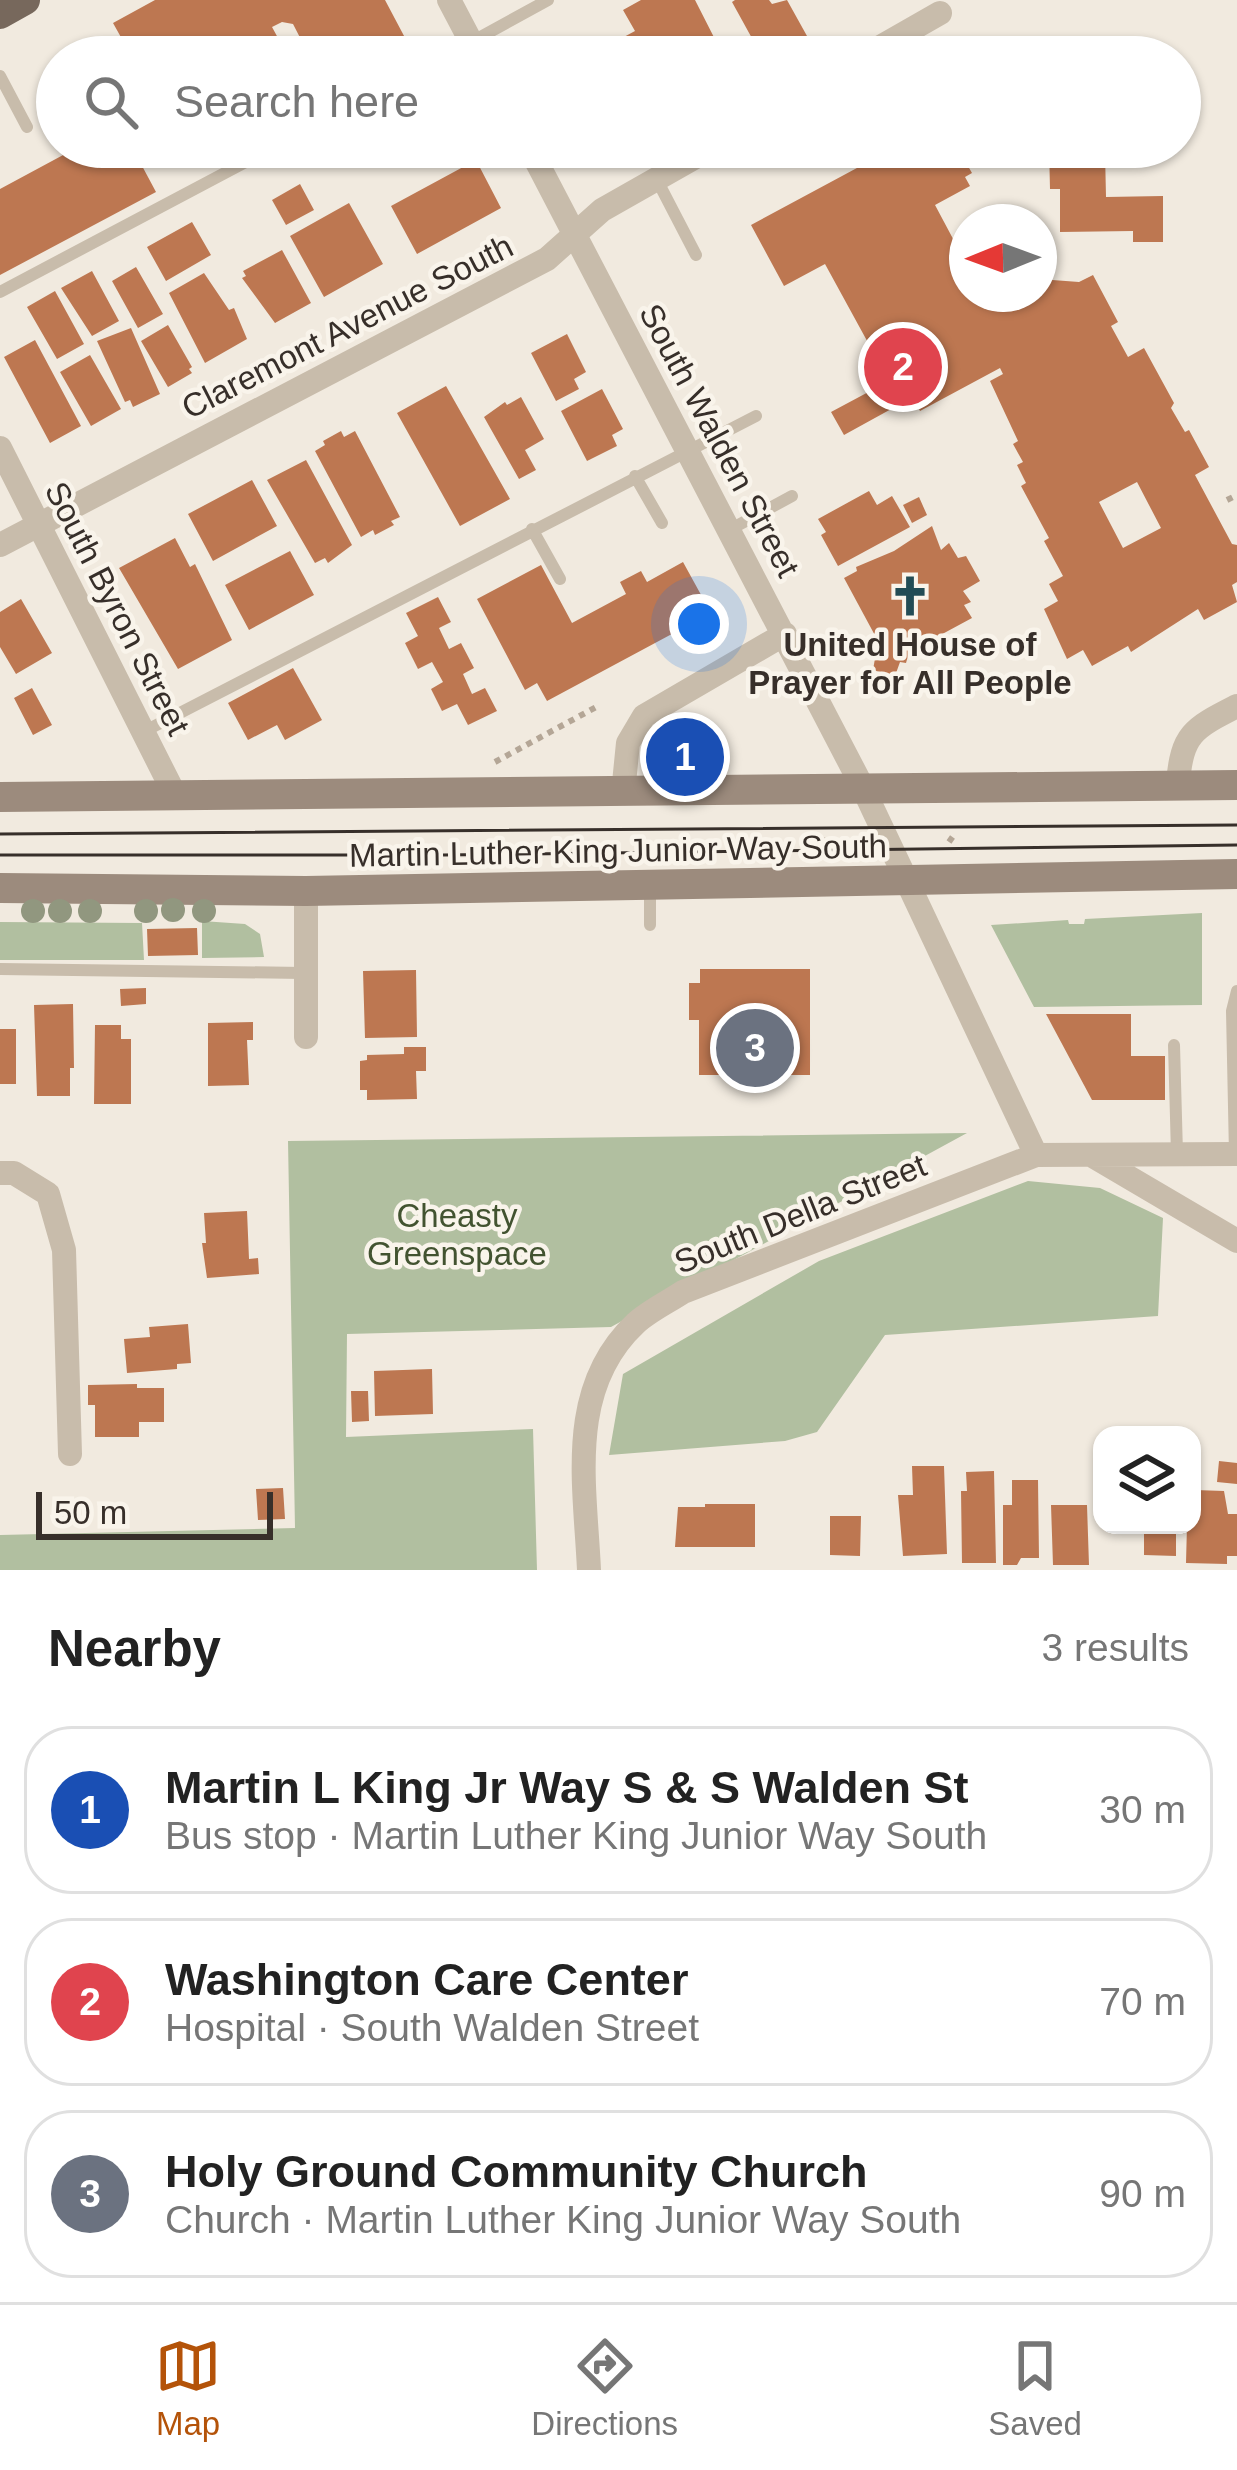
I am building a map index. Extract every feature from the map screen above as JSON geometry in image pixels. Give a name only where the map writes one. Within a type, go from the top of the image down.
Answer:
[{"type":"main road","points":[[0,14],[25,0]]},
{"type":"main road","name":"Martin Luther King Junior Way South","points":[[0,797],[1237,784]]},
{"type":"main road","name":"Martin Luther King Junior Way South","points":[[0,888],[306,891],[1237,874]]},
{"type":"street","points":[[448,0],[468,36]]},
{"type":"street","points":[[899,36],[940,13]]},
{"type":"street","name":"South Walden Street","points":[[540,168],[862,785],[1036,1155]]},
{"type":"street","name":"Claremont Avenue South","points":[[0,545],[547,259],[602,210],[674,168]]},
{"type":"street","name":"South Byron Street","points":[[0,448],[176,797]]},
{"type":"street","points":[[623,793],[628,743],[644,716],[785,634]]},
{"type":"street","points":[[1178,783],[1180,754],[1187,738],[1200,725],[1237,706]]},
{"type":"street","points":[[306,891],[306,1036]]},
{"type":"street","points":[[1089,1154],[1237,1241]]},
{"type":"street","points":[[1036,1155],[1236,1154]]},
{"type":"street","name":"South Della Street","points":[[589,1570],[584,1442],[588,1400],[604,1360],[638,1321],[683,1292],[1036,1155]]},
{"type":"street","points":[[0,1174],[14,1173],[48,1193],[64,1250],[70,1454]]},
{"type":"lane","points":[[496,36],[548,0]]},
{"type":"lane","points":[[0,76],[28,127]]},
{"type":"lane","points":[[0,292],[234,168]]},
{"type":"lane","points":[[656,178],[696,255]]},
{"type":"lane","points":[[143,732],[756,416]]},
{"type":"lane","points":[[635,476],[662,523]]},
{"type":"lane","points":[[731,530],[792,496]]},
{"type":"lane","points":[[532,529],[560,580]]},
{"type":"lane","points":[[650,886],[650,925]]},
{"type":"lane","points":[[0,969],[304,974]]},
{"type":"lane","points":[[1236,1154],[1232,1011],[1237,991]]},
{"type":"lane","points":[[1174,1045],[1177,1154]]},
{"type":"path","points":[[1227,500],[1237,495]]},
{"type":"path","points":[[481,770],[598,706]]},
{"type":"green space","points":[[1202,913],[1202,1005],[1034,1007],[991,925],[1068,920],[1069,924],[1084,924],[1085,919]]},
{"type":"green space","points":[[202,921],[245,924],[260,934],[264,957],[202,958]]},
{"type":"green space","points":[[0,922],[142,923],[144,960],[0,960]]},
{"type":"green space","name":"Cheasty Greenspace","points":[[967,1133],[611,1327],[347,1334],[346,1437],[533,1429],[537,1570],[0,1570],[0,1535],[295,1528],[288,1141]]},
{"type":"green space","points":[[1028,1181],[1100,1188],[1163,1218],[1158,1316],[885,1335],[817,1432],[785,1441],[609,1455],[623,1374],[819,1261]]},
{"type":"building","points":[[155,0],[385,0],[404,36],[299,36],[293,24],[282,22],[272,27],[277,36],[120,36],[113,23]]},
{"type":"building","points":[[641,0],[695,0],[713,36],[626,36],[635,31],[623,10]]},
{"type":"building","points":[[787,0],[807,36],[751,36],[732,2]]},
{"type":"building","points":[[39,168],[143,168],[156,192],[0,275],[0,189]]},
{"type":"building","points":[[461,168],[480,168],[501,208],[417,254],[391,206]]},
{"type":"building","points":[[857,168],[969,168],[972,173],[965,177],[970,186],[935,205],[949,231],[949,312],[1057,312],[1057,280],[1079,282],[1093,275],[1118,322],[1111,326],[1128,357],[1144,348],[1174,403],[1171,408],[1209,467],[1195,475],[1232,544],[1237,545],[1237,582],[1232,585],[1237,602],[1204,620],[1198,609],[1131,652],[1128,646],[1092,666],[1083,650],[1067,659],[1044,609],[1058,601],[1049,584],[1063,576],[1021,486],[1026,483],[1017,465],[1023,462],[1013,444],[1018,441],[990,381],[1003,374],[1000,368],[920,411],[913,397],[844,435],[831,412],[889,381],[825,264],[784,286],[751,225]],"holes":[[[1137,482],[1161,528],[1123,548],[1099,502]]]},
{"type":"building","points":[[1050,168],[1105,168],[1106,197],[1163,196],[1163,242],[1133,242],[1133,231],[1060,232],[1060,189],[1050,189]]},
{"type":"building","points":[[300,184],[314,210],[286,225],[272,200]]},
{"type":"building","points":[[349,203],[383,264],[324,297],[290,236]]},
{"type":"building","points":[[192,222],[211,255],[166,281],[147,247]]},
{"type":"building","points":[[282,250],[311,303],[275,323],[242,278],[246,276],[243,271]]},
{"type":"building","points":[[136,267],[163,314],[138,328],[112,281]]},
{"type":"building","points":[[92,271],[119,321],[92,336],[61,288]]},
{"type":"building","points":[[204,273],[229,310],[234,308],[247,339],[205,363],[169,293]]},
{"type":"building","points":[[55,291],[84,344],[57,359],[27,307]]},
{"type":"building","points":[[168,325],[192,373],[168,387],[141,341]]},
{"type":"building","points":[[131,328],[160,394],[133,407],[130,400],[125,402],[97,341]]},
{"type":"building","points":[[567,334],[586,372],[574,379],[579,389],[556,401],[531,353]]},
{"type":"building","points":[[35,340],[81,426],[50,443],[4,357]]},
{"type":"building","points":[[90,355],[121,409],[91,426],[60,372]]},
{"type":"building","points":[[446,386],[510,499],[460,526],[397,413]]},
{"type":"building","points":[[602,389],[623,429],[612,435],[617,446],[587,461],[561,411]]},
{"type":"building","points":[[521,397],[544,439],[525,450],[536,470],[519,479],[484,417]]},
{"type":"building","points":[[341,431],[344,437],[355,431],[400,517],[375,535],[373,530],[361,537],[315,451]]},
{"type":"building","points":[[306,460],[352,545],[328,563],[325,558],[315,563],[267,480]]},
{"type":"building","points":[[252,480],[277,526],[213,561],[188,514]]},
{"type":"building","points":[[869,491],[877,505],[892,496],[910,527],[838,566],[818,519]]},
{"type":"building","points":[[919,497],[927,515],[912,523],[903,505]]},
{"type":"building","name":"United House of Prayer for All People","points":[[932,526],[941,550],[949,543],[958,558],[966,556],[980,581],[963,591],[971,602],[964,605],[972,618],[909,652],[895,676],[873,670],[878,641],[844,578]]},
{"type":"building","points":[[175,538],[190,567],[195,564],[232,640],[178,669],[119,568]]},
{"type":"building","points":[[290,551],[314,595],[249,630],[225,585]]},
{"type":"building","points":[[683,562],[711,613],[547,701],[537,683],[525,690],[477,599],[541,565],[572,623],[626,594],[620,582],[641,571],[647,582]]},
{"type":"building","points":[[438,597],[451,622],[439,628],[449,649],[461,643],[474,668],[463,674],[472,694],[485,688],[497,711],[468,725],[457,704],[442,711],[431,689],[443,682],[432,662],[418,669],[405,643],[418,636],[406,613]]},
{"type":"building","points":[[21,599],[52,653],[16,674],[0,647],[0,612]]},
{"type":"building","points":[[293,668],[322,720],[285,740],[277,725],[248,740],[228,703]]},
{"type":"building","points":[[32,688],[52,725],[33,735],[14,698]]},
{"type":"building","points":[[197,928],[198,955],[148,956],[147,929]]},
{"type":"building","points":[[700,969],[810,969],[810,1075],[699,1075],[699,1020],[689,1020],[689,983],[700,983]]},
{"type":"building","points":[[416,970],[417,1037],[365,1038],[363,971]]},
{"type":"building","points":[[146,988],[146,1004],[121,1006],[120,989]]},
{"type":"building","points":[[73,1004],[70,1096],[37,1096],[34,1005]]},
{"type":"building","points":[[1046,1014],[1131,1014],[1131,1056],[1165,1056],[1165,1100],[1092,1100]]},
{"type":"building","points":[[253,1022],[253,1040],[247,1040],[249,1085],[208,1086],[208,1023]]},
{"type":"building","points":[[95,1025],[121,1025],[121,1039],[131,1039],[131,1104],[94,1104]]},
{"type":"building","points":[[0,1029],[16,1029],[16,1084],[0,1084]]},
{"type":"building","points":[[404,1047],[426,1047],[426,1071],[416,1071],[417,1099],[367,1100],[367,1090],[360,1090],[360,1061],[367,1060],[367,1055],[404,1054]]},
{"type":"building","points":[[247,1211],[249,1259],[258,1258],[259,1274],[207,1278],[204,1213]]},
{"type":"building","points":[[188,1324],[191,1363],[177,1364],[177,1369],[127,1373],[124,1339],[150,1337],[149,1327]]},
{"type":"building","points":[[432,1369],[433,1414],[375,1416],[374,1371]]},
{"type":"building","points":[[137,1384],[137,1388],[164,1388],[164,1422],[139,1422],[139,1437],[95,1437],[95,1405],[88,1405],[88,1385]]},
{"type":"building","points":[[351,1391],[368,1391],[369,1421],[352,1422]]},
{"type":"building","points":[[1219,1461],[1237,1463],[1237,1484],[1217,1482]]},
{"type":"building","points":[[912,1466],[944,1466],[947,1554],[903,1556],[898,1495],[913,1495]]},
{"type":"building","points":[[994,1471],[996,1563],[962,1563],[961,1491],[967,1491],[966,1472]]},
{"type":"building","points":[[1012,1480],[1038,1480],[1039,1558],[1003,1565],[1003,1505],[1012,1505]]},
{"type":"building","points":[[283,1488],[285,1519],[258,1520],[256,1489]]},
{"type":"building","points":[[1201,1490],[1224,1491],[1228,1514],[1237,1514],[1237,1556],[1227,1556],[1227,1564],[1186,1563],[1187,1534],[1201,1534]]},
{"type":"building","points":[[755,1504],[755,1547],[675,1547],[678,1507]]},
{"type":"building","points":[[1051,1505],[1087,1505],[1089,1565],[1053,1565]]},
{"type":"building","points":[[830,1516],[861,1516],[860,1556],[830,1555]]},
{"type":"building","points":[[1144,1534],[1176,1534],[1176,1556],[1144,1555]]},
{"type":"tram line","points":[[0,834],[1237,825]]},
{"type":"tram line","points":[[0,855],[1237,845]]},
{"type":"place","name":"Washington Care Center","points":[[903,367]]},
{"type":"place","name":"United House of Prayer for All People","points":[[910,596]]},
{"type":"place","name":"Martin L King Jr Way S & S Walden St","points":[[685,757]]},
{"type":"place","name":"Holy Ground Community Church","points":[[755,1048]]}]
